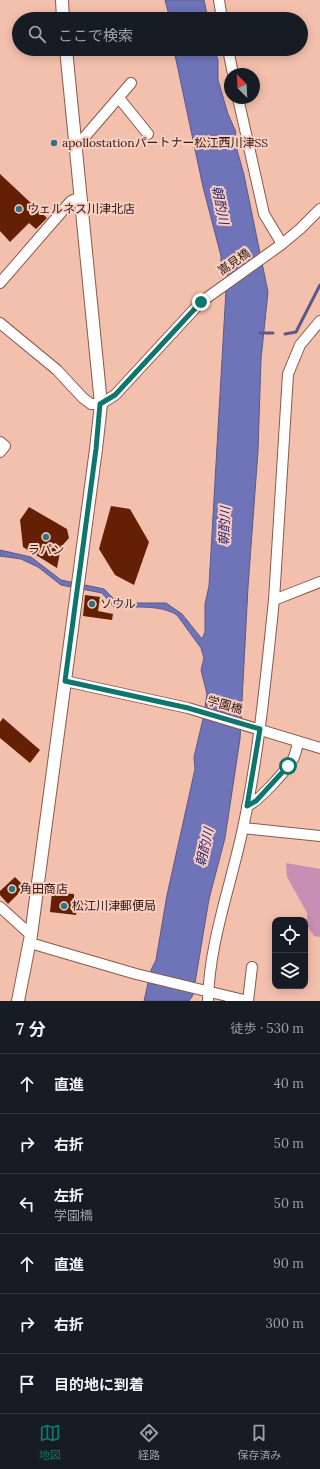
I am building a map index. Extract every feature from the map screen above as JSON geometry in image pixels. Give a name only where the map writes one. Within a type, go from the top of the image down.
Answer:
[{"type":"street","points":[[62,0],[63,12]]},
{"type":"street","points":[[219,0],[221,12]]},
{"type":"street","points":[[18,1001],[30,939],[79,579],[100,404],[67,56]]},
{"type":"street","points":[[229,56],[232,68]]},
{"type":"street","points":[[76,147],[131,83]]},
{"type":"street","points":[[119,98],[148,134]]},
{"type":"street","points":[[239,104],[264,214],[278,247]]},
{"type":"street","points":[[0,283],[71,201],[80,197]]},
{"type":"street","name":"嵩見橋","points":[[100,404],[115,395],[208,296],[278,247],[300,229],[320,209]]},
{"type":"street","points":[[208,1001],[205,989],[247,806],[274,600],[281,462],[288,374],[300,346],[320,321]]},
{"type":"street","points":[[0,323],[57,370],[83,398],[91,404],[100,404]]},
{"type":"street","points":[[0,442],[5,446],[0,452]]},
{"type":"street","points":[[274,600],[320,582]]},
{"type":"street","name":"学園橋","points":[[65,681],[188,708],[320,748]]},
{"type":"street","points":[[247,806],[256,801],[288,766],[294,757],[298,742]]},
{"type":"street","points":[[243,828],[320,836]]},
{"type":"street","points":[[0,907],[30,939],[136,974],[205,989],[248,1001],[252,966]]},
{"type":"shaded area","points":[[286,863],[320,869],[320,937],[314,936],[308,927],[307,913],[287,877]]},
{"type":"water","points":[[165,0],[204,0],[207,12],[168,12]]},
{"type":"water","name":"朝酌川","points":[[175,56],[217,56],[218,80],[224,104],[236,132],[234,139],[244,175],[268,292],[261,359],[258,451],[248,587],[240,739],[225,838],[209,899],[193,995],[189,1001],[144,1001],[151,970],[156,960],[167,895],[195,769],[194,757],[207,694],[201,670],[204,658],[201,648],[177,615],[163,609],[147,607],[114,607],[102,593],[61,585],[38,567],[21,559],[0,556],[0,550],[31,557],[61,580],[104,589],[118,603],[166,603],[182,614],[202,639],[205,632],[205,604],[209,586],[226,290],[235,285],[221,267],[221,256],[203,187]]},
{"type":"building","name":"ウェルネス川津北店","points":[[0,174],[47,218],[36,229],[29,223],[10,242],[0,231]]},
{"type":"building","points":[[111,506],[130,509],[149,542],[134,585],[115,575],[99,549]]},
{"type":"building","name":"ラパン","points":[[29,507],[67,529],[69,538],[61,547],[57,568],[23,547],[20,520]]},
{"type":"building","name":"ソウル","points":[[85,595],[100,597],[98,611],[113,614],[112,620],[83,616]]},
{"type":"building","points":[[3,718],[40,750],[30,763],[0,738],[0,722]]},
{"type":"building","name":"角田商店","points":[[15,877],[25,887],[8,904],[0,895],[0,891]]},
{"type":"building","name":"松江川津郵便局","points":[[52,892],[74,894],[74,898],[78,899],[76,915],[50,912]]},
{"type":"waterway","points":[[285,334],[296,332],[320,285]]},
{"type":"waterway","points":[[260,333],[273,333]]},
{"type":"place","name":"apollostationパートナー松江西川津SS","points":[[54,143]]},
{"type":"place","name":"ウェルネス川津北店","points":[[19,209]]},
{"type":"place","name":"ラパン","points":[[46,537]]},
{"type":"place","name":"ソウル","points":[[92,604]]},
{"type":"place","name":"角田商店","points":[[12,889]]},
{"type":"place","name":"松江川津郵便局","points":[[64,906]]},
{"type":"route","points":[[201,302],[115,395],[100,404],[96,449],[65,681],[188,708],[260,729],[247,806],[254,804],[288,766]]}]
